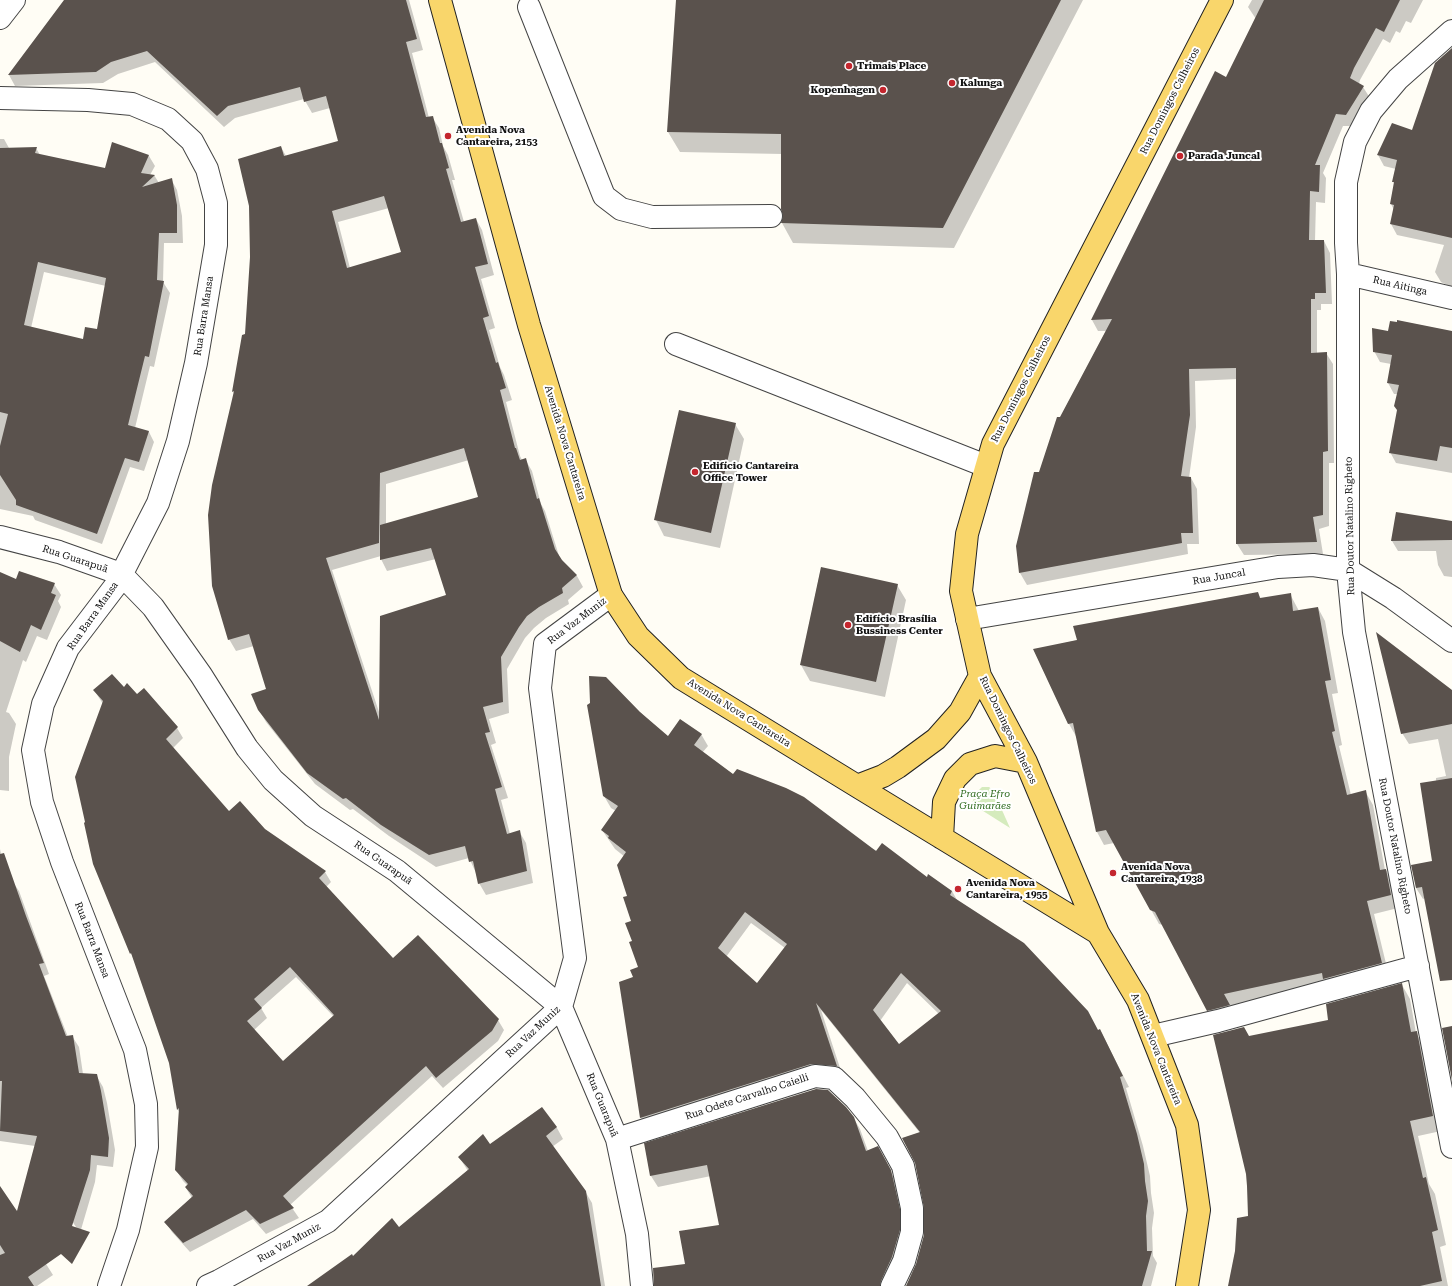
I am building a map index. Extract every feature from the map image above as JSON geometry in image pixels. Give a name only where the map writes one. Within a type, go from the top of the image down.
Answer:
[{"type":"main road","name":"Avenida Nova Cantareira","points":[[440,0],[529,325],[611,595],[638,636],[681,678],[1098,933],[1138,1000],[1187,1125],[1199,1210],[1187,1286]]},
{"type":"main road","name":"Rua Domingos Calheiros","points":[[1098,933],[1026,762],[980,676],[961,591],[967,534],[992,444],[1222,0]]},
{"type":"main road","points":[[857,786],[883,776],[936,739],[960,712],[980,676]]},
{"type":"main road","points":[[942,838],[944,802],[955,779],[970,764],[995,756],[1026,762]]},
{"type":"street","points":[[0,18],[14,0]]},
{"type":"street","points":[[529,7],[604,196],[621,209],[652,216],[771,216]]},
{"type":"street","name":"Rua Doutor Natalino Righeto","points":[[1452,31],[1398,79],[1371,111],[1355,142],[1346,182],[1346,243],[1348,274],[1348,570],[1354,632],[1452,1147]]},
{"type":"street","name":"Rua Barra Mansa","points":[[0,98],[88,100],[132,104],[168,119],[192,140],[207,169],[216,203],[216,245],[196,363],[178,441],[158,503],[116,585],[68,648],[43,704],[33,750],[42,802],[62,862],[135,1050],[146,1104],[147,1148],[128,1230],[109,1286]]},
{"type":"street","name":"Rua Aitinga","points":[[1348,274],[1452,298]]},
{"type":"street","points":[[676,344],[986,466]]},
{"type":"street","name":"Rua Guarapuã","points":[[0,537],[59,552],[121,574],[153,607],[202,675],[247,748],[273,780],[313,816],[397,871],[562,1007],[617,1139],[637,1234],[642,1286]]},
{"type":"street","name":"Rua Juncal","points":[[967,619],[1278,567],[1313,565],[1348,570],[1393,598],[1452,642]]},
{"type":"street","name":"Rua Vaz Muniz","points":[[208,1286],[328,1221],[562,1007],[575,958],[540,688],[545,644],[611,595]]},
{"type":"street","points":[[1153,1036],[1218,1021],[1418,966]]},
{"type":"street","name":"Rua Odete Carvalho Caielli","points":[[617,1139],[815,1076],[834,1078],[855,1098],[887,1137],[903,1166],[912,1208],[912,1232],[904,1261],[892,1286]]},
{"type":"green space","name":"Praça Efro Guimarães","points":[[982,787],[989,787],[993,790],[1010,828],[972,804],[975,794]]},
{"type":"building","points":[[64,0],[406,0],[417,39],[406,42],[426,117],[433,116],[440,143],[442,143],[449,168],[446,169],[461,222],[476,218],[488,264],[475,267],[489,316],[483,318],[496,363],[498,362],[506,388],[500,390],[515,448],[520,460],[526,458],[537,499],[539,498],[555,549],[562,560],[577,575],[562,588],[563,593],[527,616],[519,627],[501,657],[503,702],[483,707],[490,732],[485,733],[502,787],[495,789],[507,834],[520,830],[527,871],[478,884],[473,861],[469,862],[465,846],[429,855],[381,825],[346,798],[343,799],[307,773],[258,710],[251,694],[266,689],[249,634],[228,640],[212,586],[208,515],[212,485],[234,391],[232,392],[242,335],[245,334],[250,257],[249,206],[238,159],[281,146],[284,156],[338,141],[326,96],[304,102],[300,87],[228,106],[217,116],[147,51],[111,62],[96,72],[8,75]],"holes":[[[384,196],[401,252],[347,268],[332,211]],[[464,448],[478,497],[380,525],[380,560],[431,548],[446,595],[380,616],[379,720],[326,558],[379,543],[380,473]]]},
{"type":"building","name":"Trimais Place","points":[[676,0],[1061,0],[943,228],[781,223],[783,216],[781,209],[781,134],[667,132]]},
{"type":"building","points":[[1264,0],[1400,0],[1384,32],[1376,28],[1354,68],[1350,78],[1364,86],[1346,115],[1336,114],[1315,165],[1320,165],[1319,192],[1310,191],[1309,240],[1324,240],[1326,293],[1315,293],[1315,299],[1311,299],[1311,353],[1327,352],[1328,451],[1323,452],[1323,515],[1313,517],[1317,542],[1236,544],[1236,368],[1189,369],[1190,415],[1181,476],[1191,477],[1193,533],[1181,533],[1182,543],[1019,573],[1016,546],[1034,472],[1039,472],[1057,417],[1060,417],[1112,319],[1091,320],[1215,71],[1226,77]]},
{"type":"building","points":[[1452,48],[1452,238],[1390,224],[1394,205],[1390,204],[1394,182],[1392,182],[1397,160],[1377,155],[1392,123],[1412,130],[1435,63]]},
{"type":"building","points":[[112,142],[149,155],[141,173],[155,175],[142,187],[172,178],[177,205],[177,233],[159,233],[157,280],[164,281],[149,357],[145,356],[128,425],[149,431],[139,462],[125,458],[97,534],[16,505],[16,500],[0,475],[0,446],[8,414],[0,412],[0,148],[37,147],[35,153],[105,168]],"holes":[[[38,262],[106,278],[97,329],[85,327],[83,339],[24,325]]]},
{"type":"building","points":[[1397,320],[1452,331],[1452,448],[1440,446],[1437,461],[1389,453],[1397,410],[1394,406],[1399,385],[1387,383],[1392,355],[1373,352],[1372,328],[1388,331],[1390,321],[1397,322]]},
{"type":"building","name":"Edifício Cantareira Office Tower","points":[[679,410],[736,423],[711,533],[654,520]]},
{"type":"building","points":[[1396,512],[1452,521],[1452,540],[1391,541]]},
{"type":"building","name":"Edifício Brasília Bussiness Center","points":[[821,567],[898,584],[876,682],[800,665]]},
{"type":"building","points":[[19,571],[55,583],[51,593],[56,595],[41,630],[31,625],[20,652],[0,641],[0,572],[16,579]]},
{"type":"building","points":[[1258,592],[1260,598],[1291,593],[1293,611],[1318,607],[1331,680],[1325,681],[1335,731],[1332,732],[1347,795],[1366,790],[1380,870],[1386,869],[1391,895],[1367,901],[1382,963],[1323,979],[1322,973],[1224,994],[1230,1005],[1207,1011],[1155,912],[1150,910],[1106,830],[1096,832],[1073,723],[1068,724],[1033,649],[1077,640],[1073,626]]},
{"type":"building","points":[[1376,632],[1452,690],[1452,724],[1401,734]]},
{"type":"building","points":[[112,674],[124,687],[127,683],[137,694],[144,688],[178,727],[166,739],[229,811],[240,801],[265,829],[326,871],[319,878],[393,958],[418,935],[499,1019],[492,1031],[436,1078],[426,1066],[283,1196],[294,1208],[260,1224],[246,1210],[183,1243],[164,1222],[193,1196],[185,1187],[188,1184],[175,1170],[179,1108],[177,1110],[169,1063],[131,953],[130,954],[93,864],[75,777],[103,701],[93,690]],"holes":[[[290,967],[334,1015],[283,1061],[247,1021],[262,1008],[254,999]]]},
{"type":"building","points":[[589,676],[606,677],[640,712],[668,736],[680,719],[702,734],[694,745],[733,774],[737,769],[786,788],[804,797],[876,851],[882,843],[927,877],[928,874],[952,891],[950,895],[1024,943],[1088,1011],[1098,1030],[1100,1029],[1123,1076],[1120,1077],[1137,1134],[1144,1164],[1148,1201],[1146,1216],[1147,1251],[1152,1251],[1142,1286],[906,1286],[916,1264],[924,1235],[924,1208],[915,1163],[902,1138],[920,1132],[816,1003],[837,1066],[811,1064],[640,1118],[619,982],[633,977],[630,970],[638,967],[629,942],[632,941],[625,923],[631,921],[623,897],[627,896],[617,865],[626,852],[608,838],[609,836],[601,830],[618,806],[603,796],[587,705],[590,703]],"holes":[[[745,912],[787,944],[757,983],[718,948]],[[901,973],[941,1011],[899,1044],[873,1010]]]},
{"type":"building","points":[[1452,778],[1452,980],[1440,981],[1422,887],[1416,888],[1411,865],[1432,861],[1420,783]]},
{"type":"building","points":[[4,853],[44,963],[39,964],[66,1036],[73,1035],[79,1073],[97,1074],[109,1138],[108,1157],[91,1155],[90,1170],[72,1226],[90,1232],[72,1264],[61,1254],[28,1277],[34,1286],[0,1286],[0,1255],[5,1253],[0,1245],[0,1186],[17,1211],[37,1136],[0,1131],[2,1081],[0,1081],[0,854]]},
{"type":"building","points":[[1402,983],[1411,1032],[1417,1031],[1433,1116],[1410,1121],[1423,1178],[1426,1177],[1438,1230],[1432,1232],[1442,1281],[1420,1286],[1228,1286],[1235,1251],[1237,1218],[1248,1216],[1247,1186],[1246,1174],[1213,1035],[1244,1027],[1249,1036],[1328,1020],[1326,1004]]},
{"type":"building","points":[[1452,1026],[1452,1080],[1442,1028]]},
{"type":"building","points":[[816,1089],[828,1090],[846,1107],[854,1117],[866,1151],[878,1146],[891,1170],[900,1209],[900,1230],[892,1257],[880,1286],[654,1286],[653,1268],[685,1264],[679,1231],[719,1225],[707,1165],[650,1176],[644,1143]]},
{"type":"building","points":[[542,1107],[557,1127],[546,1136],[586,1191],[601,1286],[307,1286],[352,1254],[353,1256],[392,1218],[399,1227],[469,1169],[458,1157],[483,1134],[490,1144]]},
{"type":"place","name":"Trimais Place","points":[[849,66]]},
{"type":"place","name":"Kalunga","points":[[952,83]]},
{"type":"place","name":"Kopenhagen","points":[[883,90]]},
{"type":"place","name":"Avenida Nova Cantareira, 2153","points":[[448,136]]},
{"type":"place","name":"Parada Juncal","points":[[1180,156]]},
{"type":"place","name":"Edifício Cantareira Office Tower","points":[[695,472]]},
{"type":"place","name":"Edifício Brasília Bussiness Center","points":[[848,625]]},
{"type":"place","name":"Avenida Nova Cantareira, 1938","points":[[1113,873]]},
{"type":"place","name":"Avenida Nova Cantareira, 1955","points":[[958,889]]}]
